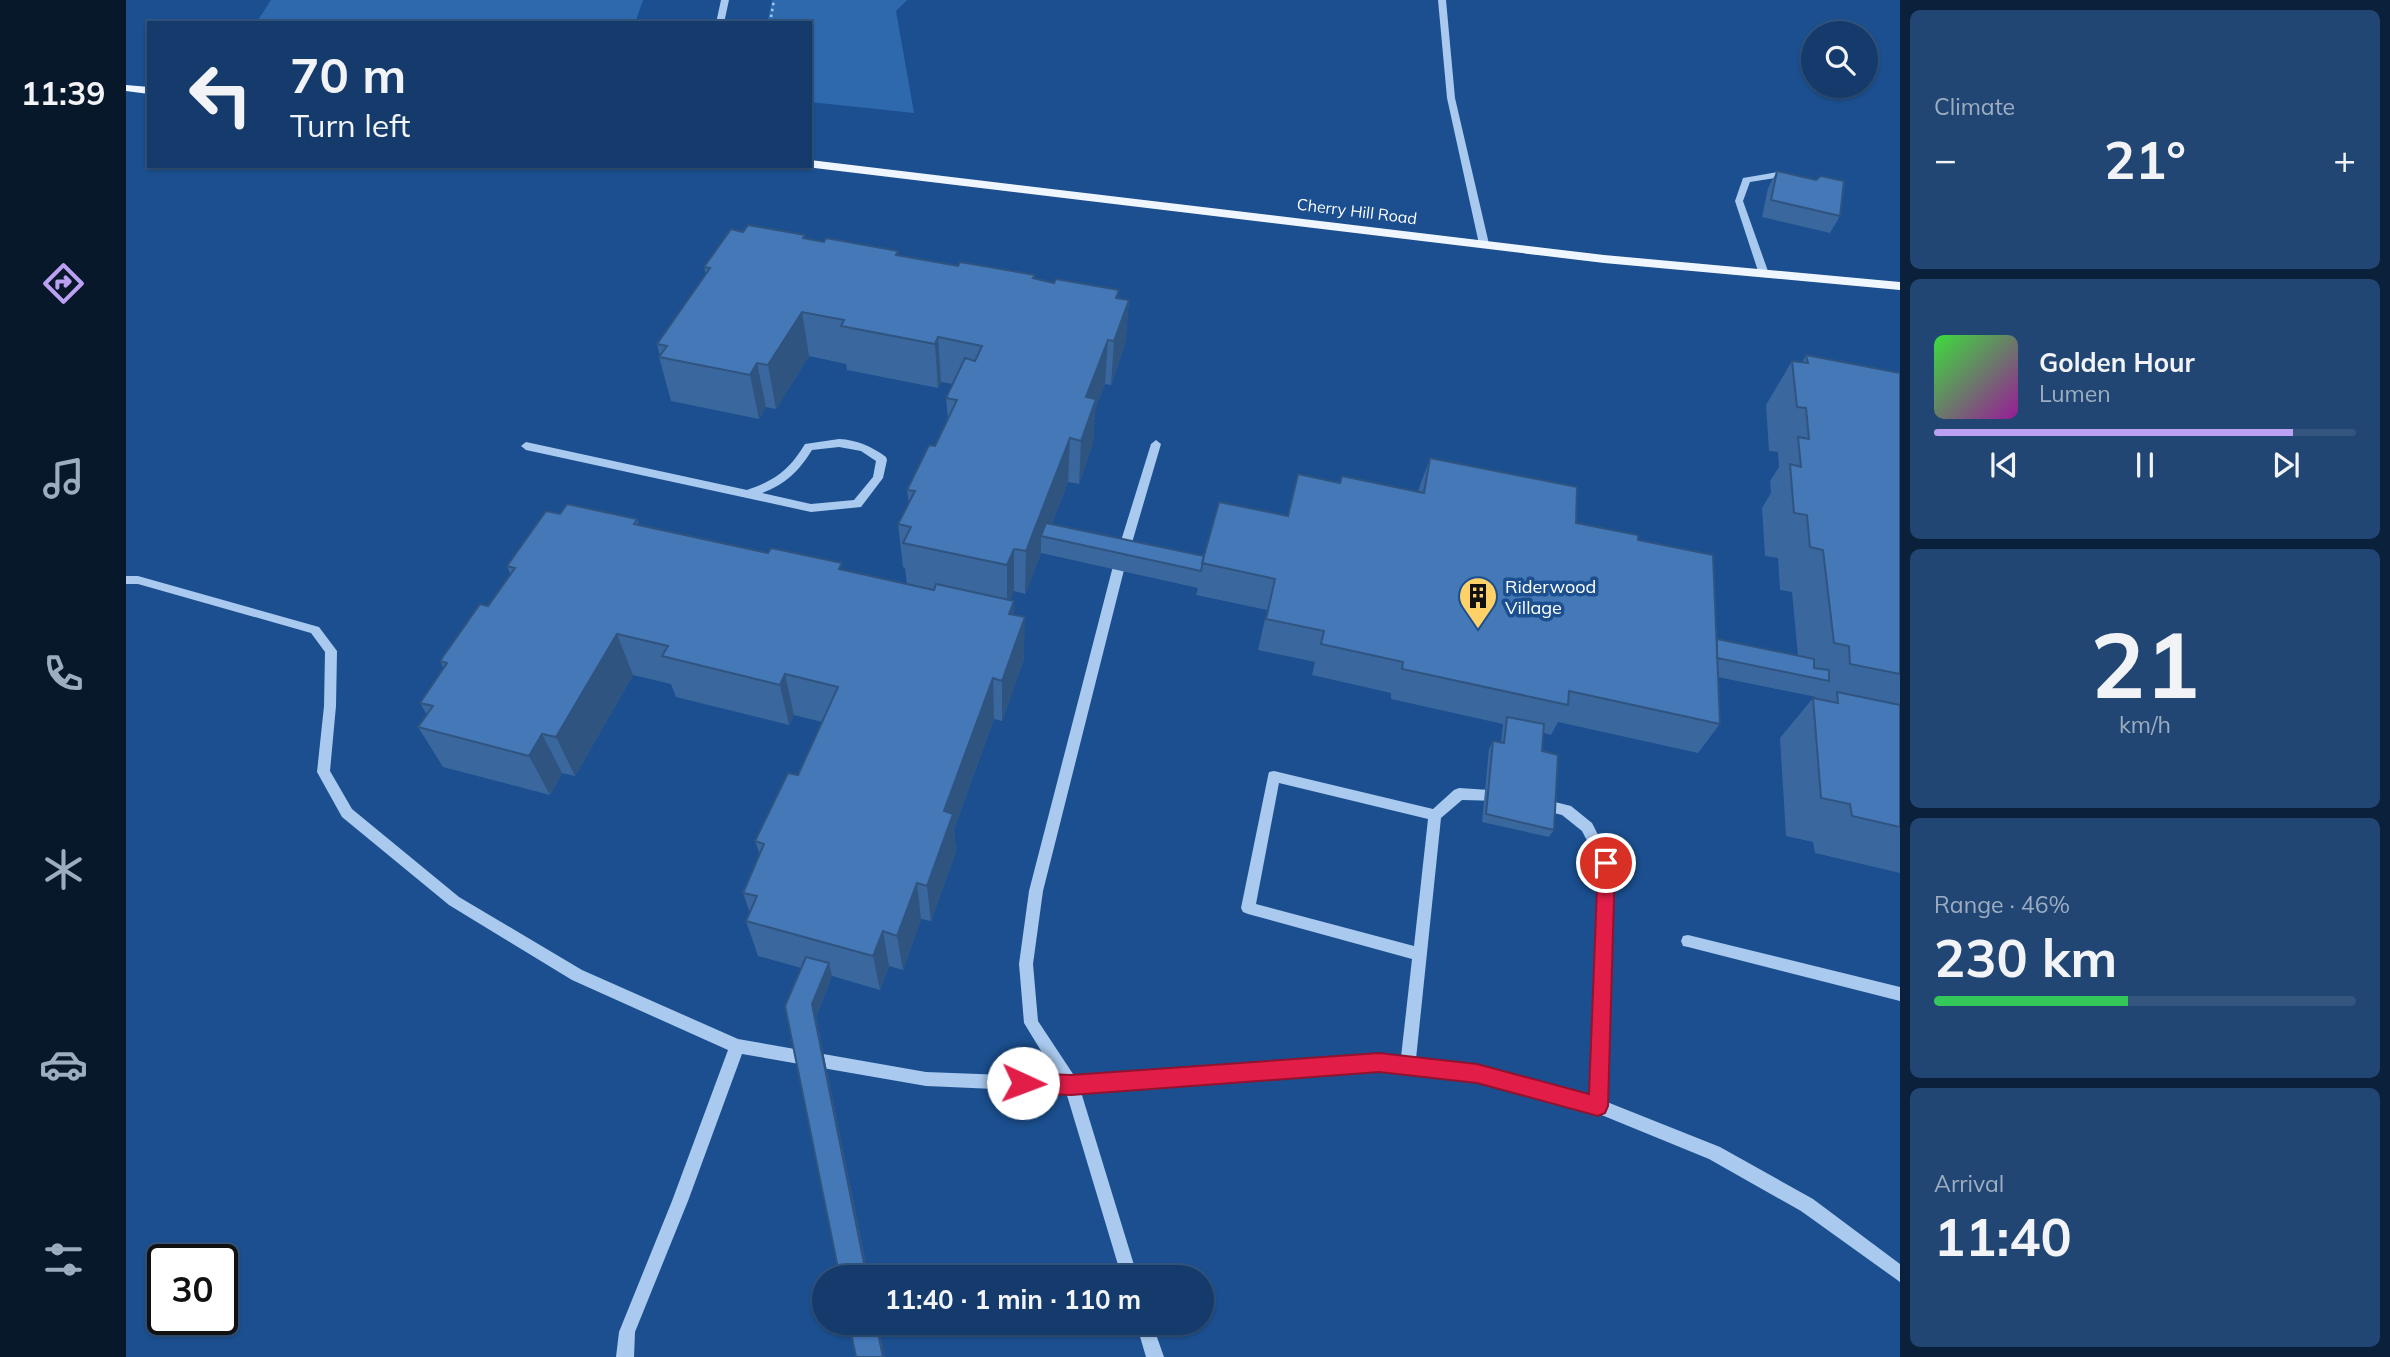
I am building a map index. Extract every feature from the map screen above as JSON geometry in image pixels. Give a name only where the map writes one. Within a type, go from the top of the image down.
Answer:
[{"type":"main road","points":[[126,88],[147,91]]},
{"type":"main road","name":"Cherry Hill Road","points":[[812,164],[1484,244],[1900,286]]},
{"type":"street","points":[[720,21],[725,0]]},
{"type":"street","points":[[1442,0],[1451,98],[1484,244]]},
{"type":"street","points":[[1764,274],[1739,201],[1746,180],[1779,175]]},
{"type":"street","points":[[526,446],[811,508],[857,505],[878,478],[882,460],[868,447],[838,440],[809,447],[796,469],[780,483],[748,494]]},
{"type":"street","points":[[1126,1265],[1071,1085],[1031,1023],[1027,952],[1036,891],[1118,570],[1156,444]]},
{"type":"street","points":[[126,580],[138,580],[315,630],[331,651],[330,706],[323,772],[347,813],[454,901],[577,975],[737,1046],[926,1079],[1071,1085],[1379,1062],[1477,1074],[1598,1106],[1714,1153],[1807,1205],[1900,1274]]},
{"type":"street","points":[[1420,954],[1248,908],[1274,776],[1435,815]]},
{"type":"street","points":[[1408,1066],[1435,815],[1460,794],[1490,793],[1566,810],[1587,827],[1606,863],[1598,1106]]},
{"type":"street","points":[[1688,941],[1900,994]]},
{"type":"street","points":[[625,1357],[626,1332],[680,1201],[737,1046]]},
{"type":"street","points":[[1148,1335],[1155,1357]]},
{"type":"path","points":[[770,21],[774,0]]},
{"type":"shaded area","points":[[271,0],[643,0],[636,21],[257,21]]},
{"type":"shaded area","points":[[772,0],[907,0],[896,11],[914,113],[812,102],[812,21],[767,21]]},
{"type":"building","points":[[1777,171],[1816,180],[1821,176],[1844,181],[1840,216],[1771,200]]},
{"type":"building","points":[[748,225],[805,235],[803,238],[824,242],[826,238],[898,251],[896,255],[958,266],[960,262],[1035,275],[1033,278],[1054,283],[1056,279],[1119,290],[1116,298],[1129,300],[1114,341],[1108,340],[1086,397],[1096,399],[1081,441],[1070,438],[1026,551],[1014,549],[1007,565],[903,543],[911,527],[898,524],[915,491],[907,490],[929,445],[935,446],[957,400],[946,398],[965,358],[975,361],[982,346],[938,337],[935,344],[841,326],[844,320],[802,312],[768,365],[757,363],[750,375],[659,357],[667,346],[657,344],[710,268],[704,267],[731,229],[743,232]]},
{"type":"building","points":[[1806,355],[1900,373],[1900,674],[1850,664],[1849,646],[1834,643],[1823,550],[1810,547],[1807,515],[1794,513],[1790,464],[1801,467],[1798,437],[1809,439],[1806,408],[1797,407],[1792,361],[1808,363]]},
{"type":"building","name":"Riderwood Village","points":[[1430,458],[1577,487],[1576,523],[1638,535],[1638,540],[1713,555],[1720,724],[1569,691],[1568,705],[1402,669],[1403,662],[1321,644],[1324,631],[1266,619],[1275,579],[1202,563],[1219,502],[1288,516],[1298,474],[1340,483],[1342,476],[1424,493]]},
{"type":"building","points":[[567,504],[637,519],[634,524],[768,553],[771,548],[842,563],[839,569],[934,590],[936,584],[1014,601],[1009,614],[1025,617],[1002,681],[993,678],[944,811],[953,814],[927,886],[917,883],[897,936],[883,931],[873,956],[746,921],[757,896],[743,893],[764,844],[755,841],[788,773],[798,775],[838,687],[785,674],[780,685],[662,656],[668,646],[617,634],[556,737],[542,734],[529,756],[418,727],[433,706],[420,703],[447,663],[440,661],[480,604],[488,606],[515,568],[507,566],[546,511],[560,514]]},
{"type":"building","points":[[1046,523],[1204,556],[1201,571],[1041,536]]},
{"type":"building","points":[[1717,639],[1814,659],[1814,668],[1829,670],[1829,681],[1717,658]]},
{"type":"building","points":[[1837,692],[1900,705],[1900,827],[1852,816],[1850,804],[1821,798],[1813,698],[1838,703]]},
{"type":"building","points":[[1507,717],[1544,724],[1542,751],[1558,755],[1554,830],[1486,814],[1493,741],[1504,743]]},
{"type":"building","points":[[806,957],[829,963],[812,1004],[864,1265],[837,1265],[785,1006]]},
{"type":"building","points":[[851,1335],[878,1335],[883,1357],[856,1357]]},
{"type":"place","name":"Riderwood Village","points":[[1478,630]]},
{"type":"route","points":[[1023,1083],[1071,1085],[1379,1062],[1477,1074],[1598,1106],[1606,863]]}]
